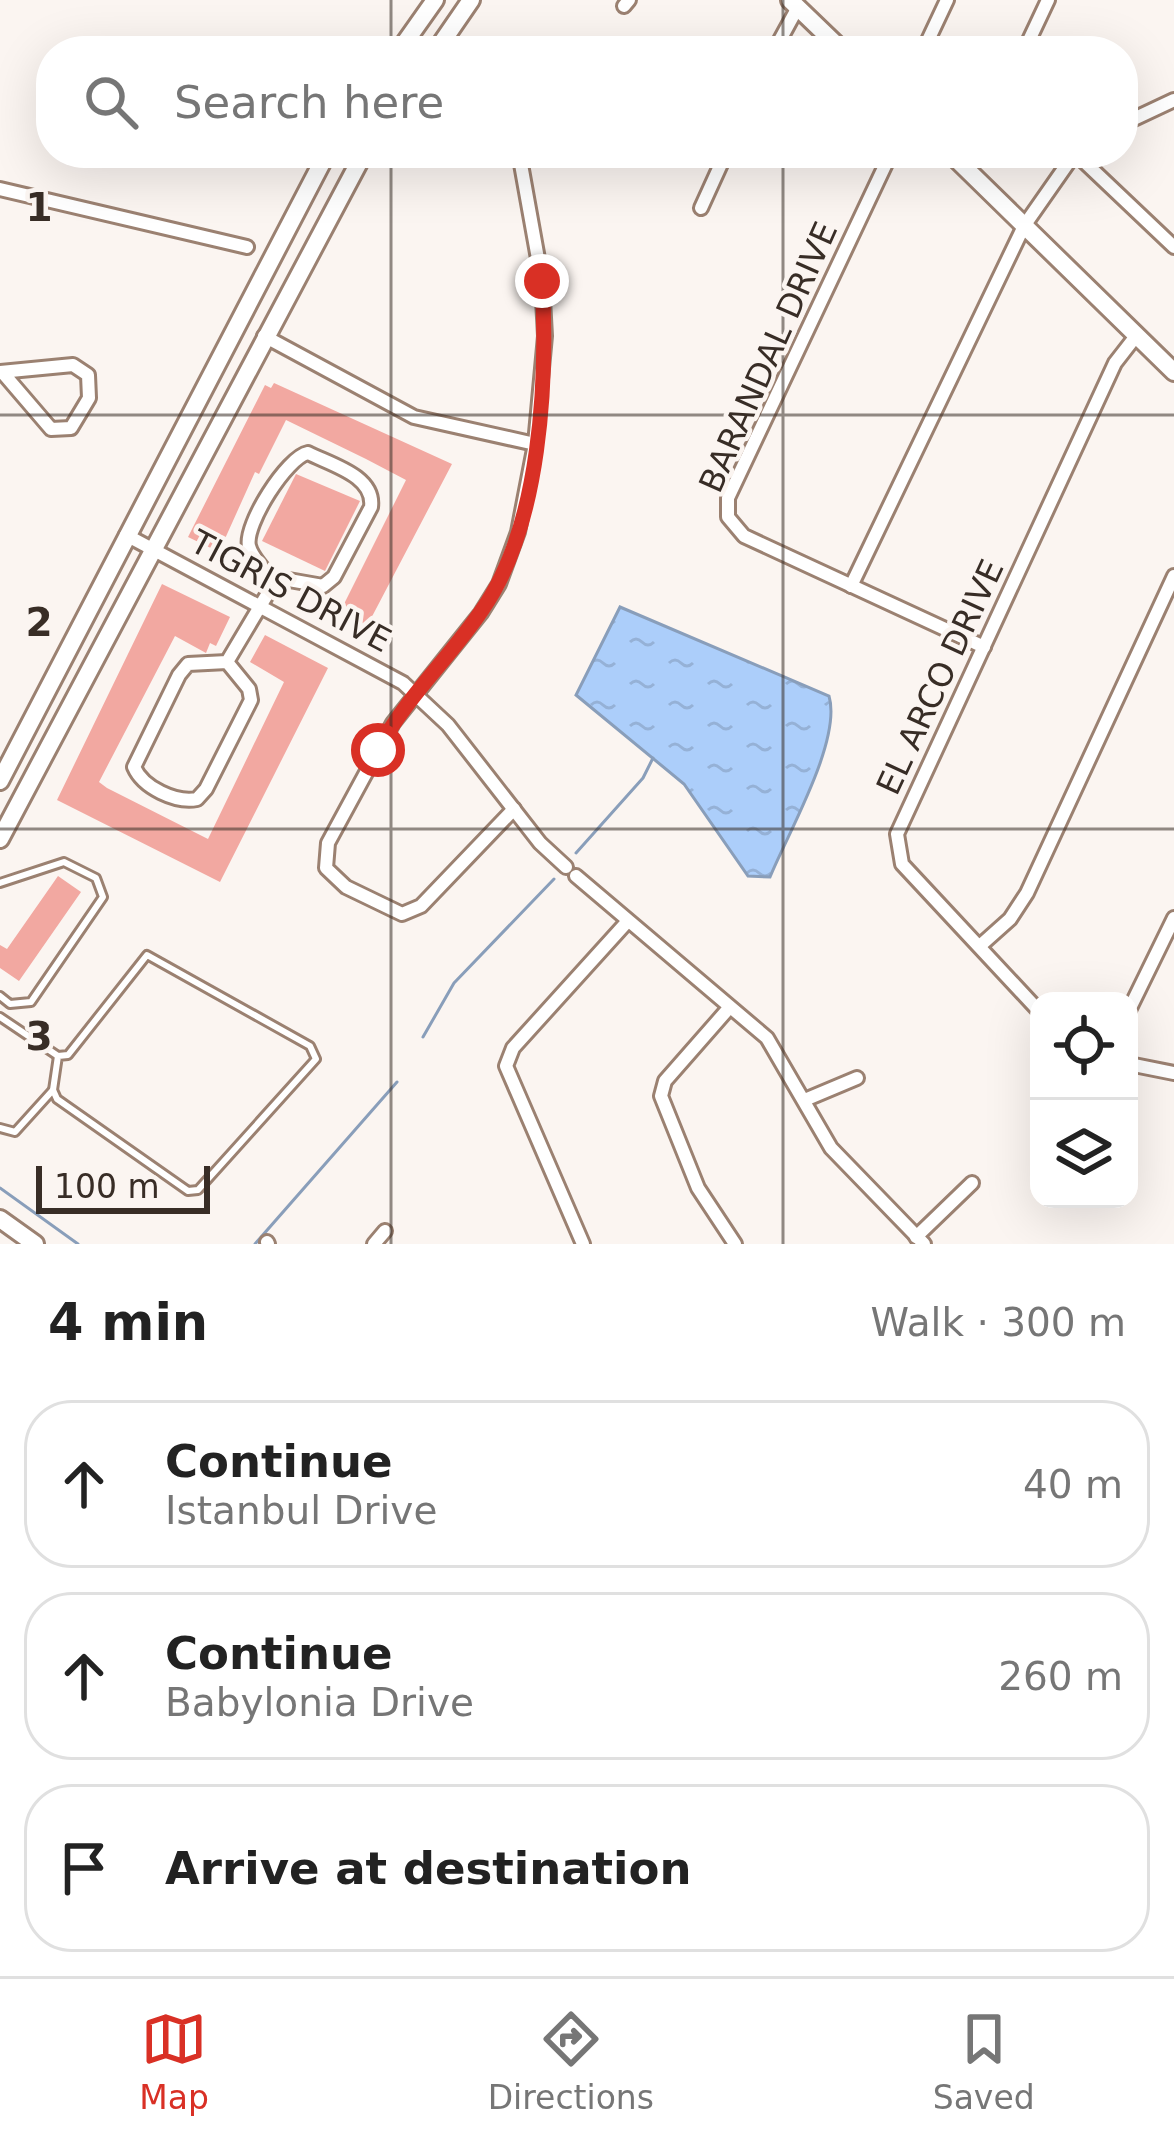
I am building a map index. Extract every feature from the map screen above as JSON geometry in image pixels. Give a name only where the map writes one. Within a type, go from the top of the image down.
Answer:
[{"type":"main road","points":[[410,36],[435,0]]},
{"type":"main road","points":[[446,36],[471,0]]},
{"type":"main road","points":[[794,4],[827,36]]},
{"type":"main road","points":[[0,781],[319,168]]},
{"type":"main road","points":[[0,839],[356,168]]},
{"type":"main road","points":[[965,168],[1174,372]]},
{"type":"main road","points":[[0,1219],[35,1244]]},
{"type":"street","points":[[930,36],[947,0]]},
{"type":"street","points":[[1031,36],[1048,0]]},
{"type":"street","points":[[781,36],[794,4]]},
{"type":"street","points":[[1138,117],[1174,100]]},
{"type":"street","points":[[514,808],[421,906],[402,914],[331,878],[326,868],[328,843],[415,693],[499,584],[518,532],[535,444],[545,336],[542,281],[522,168]]},
{"type":"street","points":[[701,208],[719,168]]},
{"type":"street","name":"BARANDAL DRIVE","points":[[884,168],[727,508],[730,523],[744,536],[984,647]]},
{"type":"street","points":[[851,586],[1024,226],[1065,168]]},
{"type":"street","points":[[1091,168],[1174,247]]},
{"type":"street","points":[[0,189],[247,247]]},
{"type":"street","name":"EL ARCO DRIVE","points":[[1030,1000],[982,944],[908,872],[896,844],[1115,363],[1136,335]]},
{"type":"street","points":[[264,336],[426,422],[535,444]]},
{"type":"street","points":[[73,365],[88,375],[89,398],[71,428],[51,429],[1,373],[73,365]]},
{"type":"street","points":[[227,662],[258,603],[272,587],[289,580],[323,586],[334,577],[371,507],[373,494],[365,482],[308,453],[285,466],[248,537],[250,551],[270,574],[272,587]]},
{"type":"street","name":"TIGRIS DRIVE","points":[[126,535],[381,668],[415,693],[448,725],[571,871],[767,1039],[807,1100],[831,1148],[920,1240]]},
{"type":"street","points":[[982,944],[1010,919],[1027,893],[1174,576]]},
{"type":"street","points":[[227,662],[249,689],[250,700],[206,789],[197,799],[182,802],[139,778],[138,757],[188,664],[227,662]]},
{"type":"street","points":[[1138,992],[1174,918]]},
{"type":"street","points":[[583,1244],[506,1066],[513,1048],[627,922]]},
{"type":"street","points":[[728,1008],[664,1081],[662,1096],[698,1188],[735,1244]]},
{"type":"street","points":[[1138,1066],[1174,1073]]},
{"type":"street","points":[[807,1100],[856,1078]]},
{"type":"street","points":[[920,1240],[972,1183]]},
{"type":"street","points":[[374,1244],[386,1231]]},
{"type":"lane","points":[[0,884],[64,862],[96,878],[103,897],[32,1002],[10,1004],[0,997]]},
{"type":"lane","points":[[0,1017],[58,1057],[68,1055],[147,955],[310,1046],[316,1059],[198,1190],[188,1191],[57,1100],[52,1090]]},
{"type":"lane","points":[[0,1128],[15,1132],[52,1090],[58,1057]]},
{"type":"water","points":[[620,607],[829,696],[831,715],[821,761],[770,877],[748,876],[684,784],[576,695]]},
{"type":"building","points":[[274,383],[452,464],[366,628],[338,616],[406,480],[366,459],[286,420],[259,474],[255,472],[219,552],[188,537],[265,385],[271,388]]},
{"type":"building","points":[[296,474],[360,501],[325,571],[262,541]]},
{"type":"building","points":[[162,584],[230,617],[216,646],[210,643],[206,653],[175,636],[99,782],[107,788],[208,839],[284,682],[250,662],[265,635],[328,668],[220,882],[57,800]]},
{"type":"building","points":[[58,876],[81,892],[19,981],[0,968],[0,945],[7,949]]},
{"type":"waterway","points":[[576,853],[643,778],[653,758]]},
{"type":"waterway","points":[[423,1037],[454,983],[554,879]]},
{"type":"waterway","points":[[255,1244],[397,1082]]},
{"type":"waterway","points":[[0,1188],[78,1244]]},
{"type":"route","points":[[378,750],[406,703],[481,613],[499,584],[518,532],[543,379],[542,281]]}]
